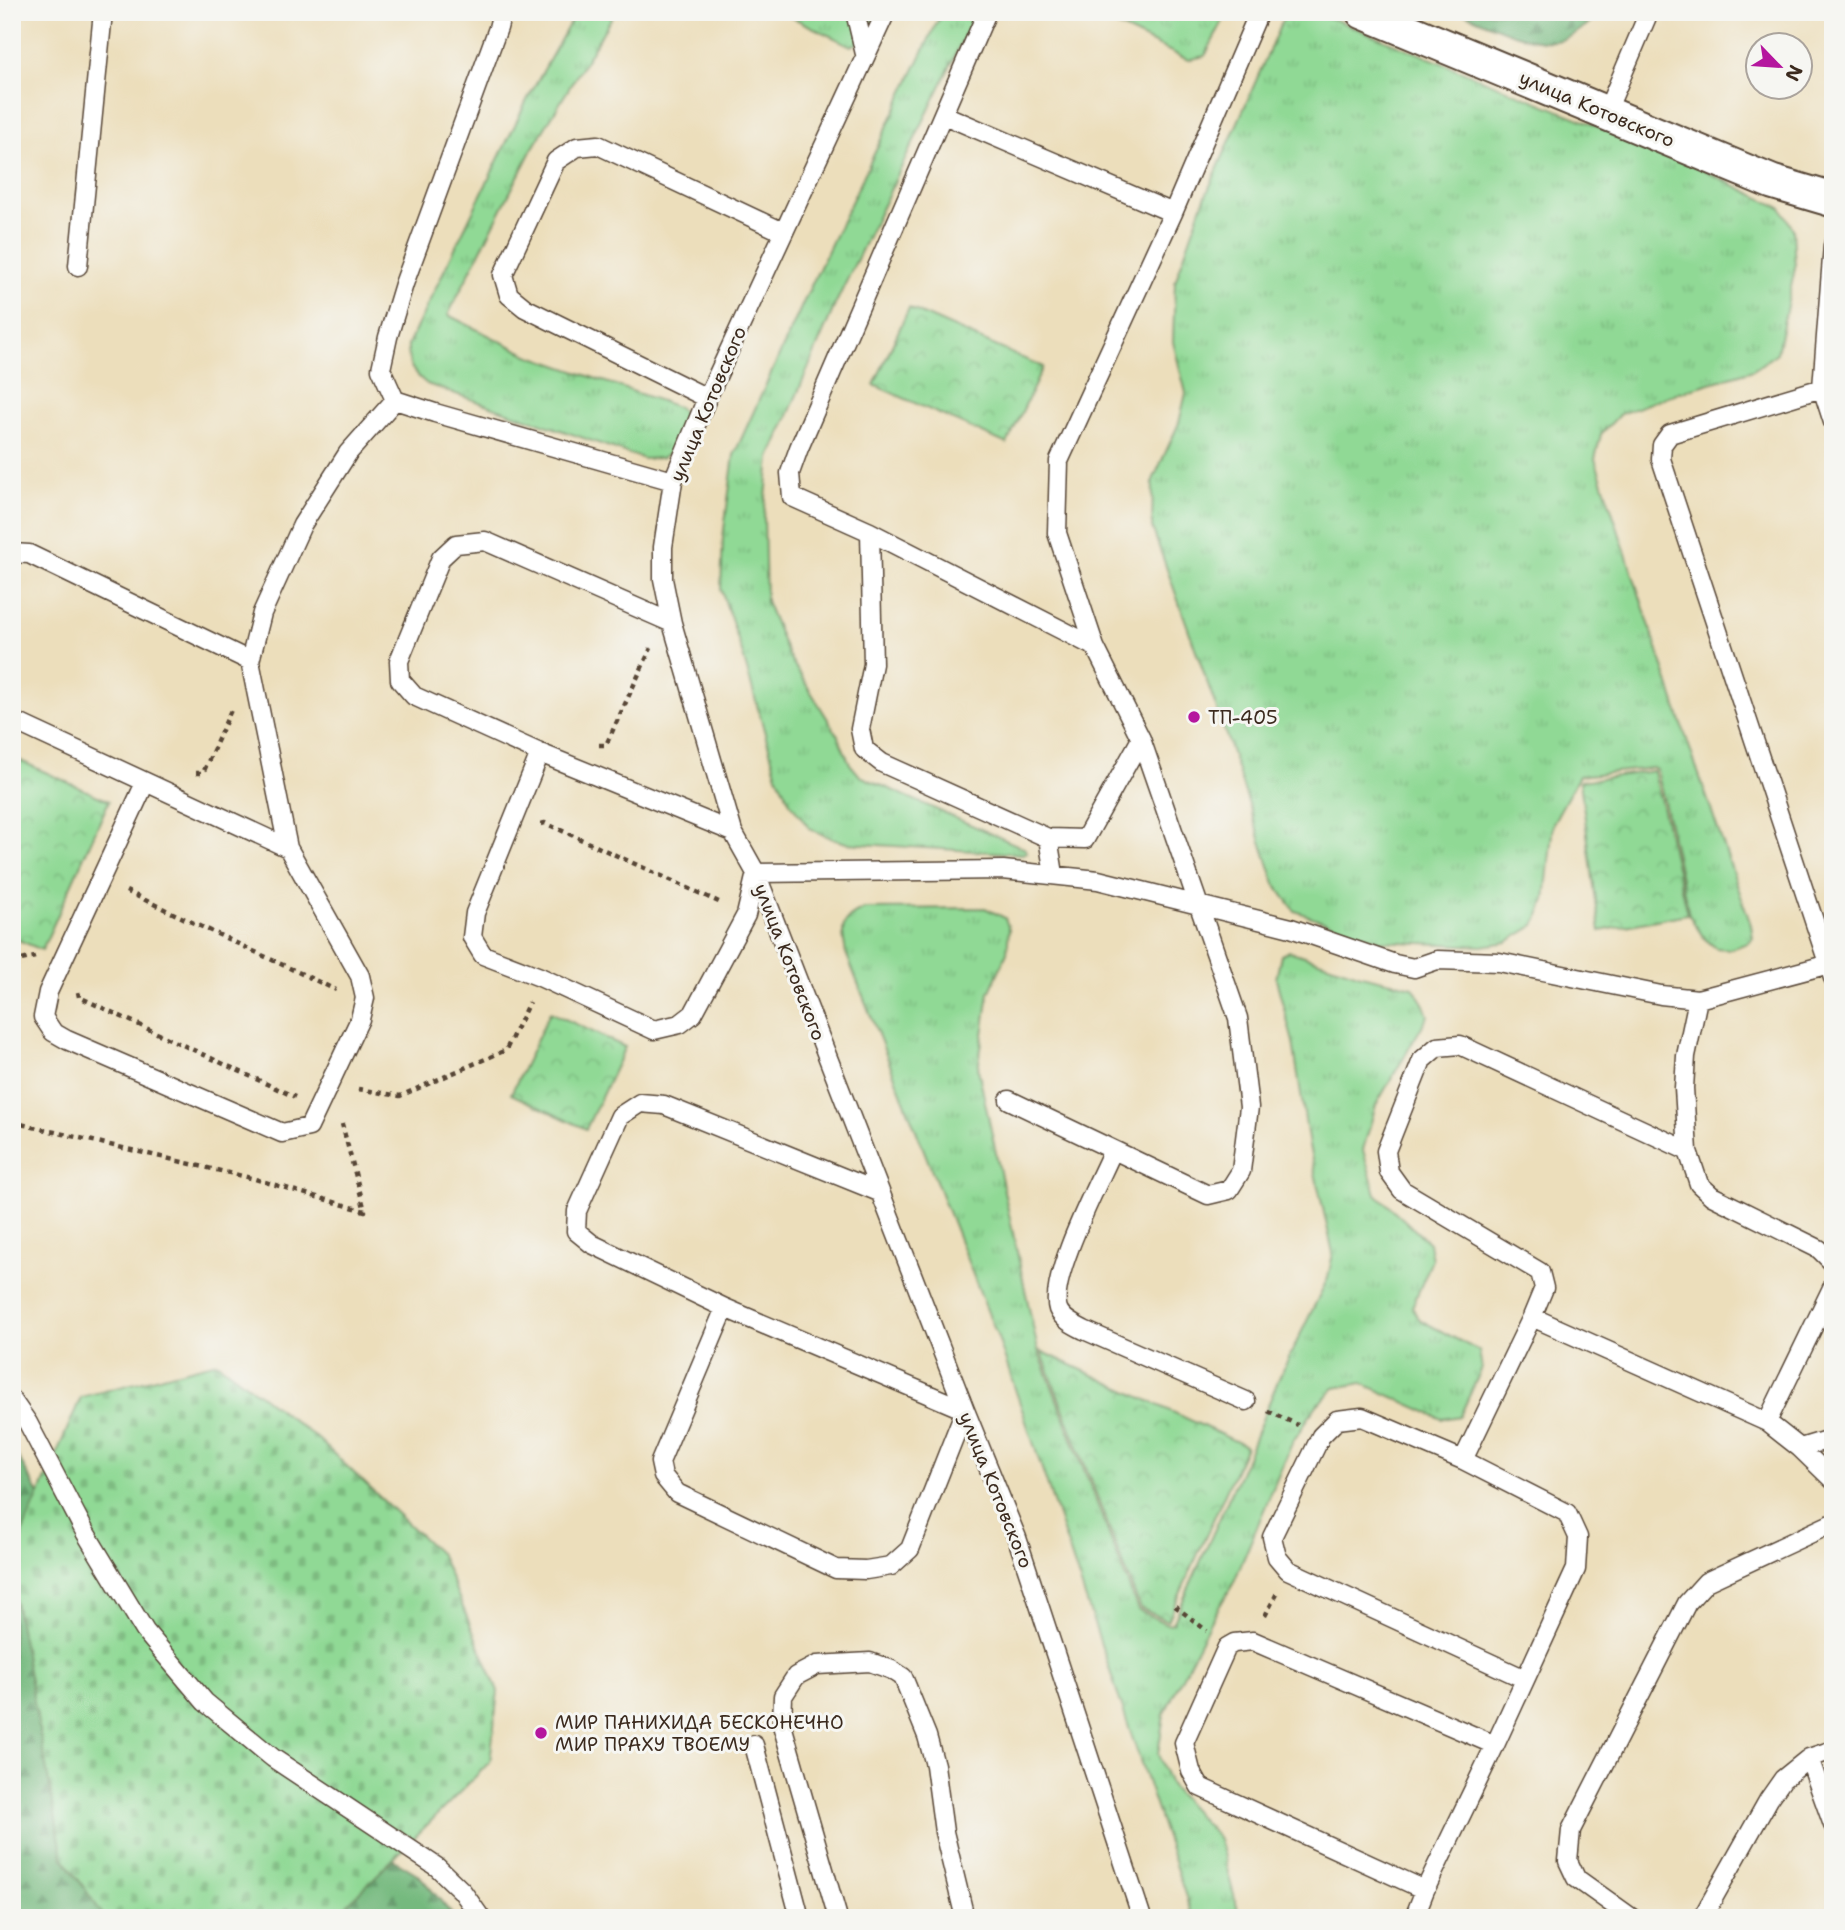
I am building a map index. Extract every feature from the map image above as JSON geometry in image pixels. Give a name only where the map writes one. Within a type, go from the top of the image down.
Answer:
[{"type":"street","name":"улица Котовского","points":[[1363,12],[1772,182],[1833,200]]},
{"type":"lane","points":[[78,266],[103,12]]},
{"type":"lane","points":[[502,12],[404,284],[381,369],[395,400],[673,481]]},
{"type":"lane","points":[[855,12],[865,54]]},
{"type":"lane","name":"улица Котовского","points":[[886,12],[707,398],[673,481],[663,547],[663,579],[668,621],[733,832],[756,873],[1017,1538],[1142,1918]]},
{"type":"lane","points":[[987,12],[790,473],[792,496],[870,531],[1095,647]]},
{"type":"lane","points":[[1009,1100],[1208,1195],[1229,1189],[1241,1171],[1249,1107],[1238,1018],[1141,739],[1095,647],[1057,533],[1059,461],[1173,213],[1259,12]]},
{"type":"lane","points":[[1606,113],[1649,12]]},
{"type":"lane","points":[[944,115],[1173,213]]},
{"type":"lane","points":[[707,398],[525,308],[509,295],[503,275],[556,161],[577,148],[598,145],[783,232]]},
{"type":"lane","points":[[1833,246],[1822,388],[1833,422]]},
{"type":"lane","points":[[541,753],[475,913],[472,937],[483,955],[540,977],[654,1030],[680,1024],[693,1014],[746,915],[756,873],[1003,870],[1054,874],[1098,880],[1200,904],[1291,928],[1413,968],[1437,960],[1499,962],[1661,995],[1698,999],[1831,968],[1661,459],[1662,445],[1670,434],[1822,388]]},
{"type":"lane","points":[[145,783],[48,992],[43,1017],[53,1032],[67,1040],[282,1133],[309,1127],[360,1019],[365,998],[360,976],[288,848],[250,661],[262,614],[302,525],[348,453],[395,400]]},
{"type":"lane","points":[[870,531],[873,664],[860,729],[864,749],[882,763],[1048,838],[1085,839],[1141,739]]},
{"type":"lane","points":[[668,621],[485,541],[456,544],[441,558],[399,661],[400,680],[414,696],[541,753],[733,832]]},
{"type":"lane","points":[[12,553],[29,554],[250,661]]},
{"type":"lane","points":[[12,720],[288,848]]},
{"type":"lane","points":[[1048,838],[1054,874]]},
{"type":"lane","points":[[1698,999],[1686,1056],[1684,1088],[1688,1151],[1699,1184],[1712,1196],[1819,1249],[1833,1264]]},
{"type":"lane","points":[[1463,1460],[1544,1288],[1540,1272],[1402,1190],[1389,1172],[1386,1151],[1422,1060],[1437,1047],[1460,1045],[1688,1151]]},
{"type":"lane","points":[[725,1308],[660,1462],[663,1476],[677,1493],[836,1569],[866,1570],[891,1566],[910,1549],[965,1410],[725,1308],[592,1244],[576,1231],[577,1211],[620,1116],[640,1103],[664,1105],[879,1192]]},
{"type":"lane","points":[[1113,1150],[1061,1270],[1055,1297],[1059,1313],[1071,1324],[1246,1401]]},
{"type":"lane","points":[[1767,1422],[1833,1286]]},
{"type":"lane","points":[[1532,1317],[1767,1422],[1800,1448],[1833,1480]]},
{"type":"lane","points":[[12,1400],[28,1423],[85,1532],[145,1631],[205,1702],[273,1758],[437,1867],[462,1891],[481,1918]]},
{"type":"lane","points":[[1414,1918],[1425,1890],[1495,1745],[1576,1569],[1578,1536],[1567,1513],[1463,1460],[1362,1417],[1338,1420],[1321,1436],[1272,1537],[1277,1557],[1288,1570],[1525,1679]]},
{"type":"lane","points":[[1800,1448],[1833,1437]]},
{"type":"lane","points":[[1632,1918],[1576,1878],[1568,1861],[1572,1830],[1687,1603],[1706,1582],[1833,1523]]},
{"type":"lane","points":[[1425,1890],[1200,1787],[1191,1771],[1184,1743],[1227,1647],[1234,1643],[1253,1641],[1495,1745]]},
{"type":"lane","points":[[838,1918],[782,1725],[783,1696],[796,1676],[817,1665],[870,1662],[903,1677],[927,1736],[935,1765],[944,1832],[965,1918]]},
{"type":"lane","points":[[754,1745],[800,1918]]},
{"type":"lane","points":[[1702,1918],[1783,1779],[1808,1758],[1833,1750]]},
{"type":"lane","points":[[1808,1758],[1833,1825]]},
{"type":"path","points":[[1824,438],[1833,464]]},
{"type":"path","points":[[590,745],[606,745],[668,621]]},
{"type":"path","points":[[189,774],[203,772],[235,700]]},
{"type":"path","points":[[537,826],[545,823],[723,903],[718,915]]},
{"type":"path","points":[[120,894],[128,890],[356,999],[365,998]]},
{"type":"path","points":[[12,1122],[255,1180],[365,1211],[331,1084],[400,1096],[506,1050],[540,977]]},
{"type":"path","points":[[74,982],[79,997],[295,1097],[304,1095]]},
{"type":"path","points":[[1246,1401],[1321,1436]]},
{"type":"path","points":[[1253,1641],[1288,1570]]},
{"type":"path","points":[[1175,1606],[1227,1647]]},
{"type":"green space","points":[[576,12],[615,12],[531,151],[448,315],[528,355],[678,407],[683,412],[684,419],[671,452],[661,458],[644,459],[427,384],[414,372],[408,358],[408,345],[526,102]]},
{"type":"green space","points":[[781,12],[879,12],[861,42],[851,46]]},
{"type":"green space","points":[[942,12],[976,12],[835,305],[770,458],[764,517],[766,601],[788,655],[837,734],[850,764],[860,776],[1024,848],[1027,852],[1022,854],[846,843],[809,828],[790,802],[777,776],[721,589],[723,537],[734,455],[809,290]]},
{"type":"green space","points":[[1088,12],[1223,12],[1223,21],[1205,56],[1188,60]]},
{"type":"green space","points":[[1286,12],[1309,12],[1336,20],[1695,166],[1781,208],[1793,229],[1795,268],[1777,353],[1753,370],[1620,414],[1601,434],[1595,459],[1751,925],[1753,938],[1748,943],[1730,949],[1716,948],[1704,938],[1689,915],[1657,770],[1653,768],[1579,776],[1553,823],[1545,900],[1535,925],[1507,942],[1482,946],[1379,941],[1295,911],[1275,884],[1225,732],[1152,527],[1153,480],[1179,423],[1186,393],[1173,342],[1175,282],[1203,202]]},
{"type":"green space","points":[[1461,12],[1601,12],[1571,35],[1549,41],[1510,33]]},
{"type":"green space","points":[[909,308],[1043,367],[1007,444],[874,385]]},
{"type":"green space","points":[[12,757],[109,801],[42,950],[16,939],[12,925]]},
{"type":"green space","points":[[1654,771],[1687,914],[1600,931],[1580,781]]},
{"type":"green space","points":[[985,908],[1005,918],[1009,929],[1007,953],[989,993],[978,1069],[1038,1350],[1138,1610],[1167,1624],[1173,1623],[1279,1378],[1328,1278],[1333,1253],[1309,1146],[1293,1042],[1276,979],[1281,955],[1289,951],[1361,975],[1413,987],[1428,1016],[1376,1105],[1363,1150],[1376,1194],[1429,1243],[1432,1260],[1412,1307],[1420,1320],[1479,1351],[1482,1368],[1460,1416],[1442,1419],[1362,1383],[1335,1388],[1317,1405],[1292,1443],[1233,1584],[1210,1622],[1164,1714],[1158,1754],[1170,1785],[1219,1839],[1240,1918],[1193,1918],[998,1338],[846,953],[843,931],[846,921],[864,909]]},
{"type":"green space","points":[[550,1012],[625,1047],[586,1129],[511,1094]]},
{"type":"green space","points":[[1041,1351],[1246,1446],[1168,1621],[1140,1608]]},
{"type":"green space","points":[[217,1362],[319,1440],[441,1555],[498,1691],[490,1762],[344,1908],[326,1918],[105,1918],[63,1857],[12,1585],[12,1557],[81,1397]]},
{"type":"green space","points":[[12,1447],[109,1615],[258,1778],[419,1875],[455,1918],[12,1918]]},
{"type":"place","name":"ТП-405","points":[[1194,717]]},
{"type":"place","name":"МИР ПАНИХИДА БЕСКОНЕЧНО МИР ПРАХУ ТВОЕМУ","points":[[541,1733]]}]
